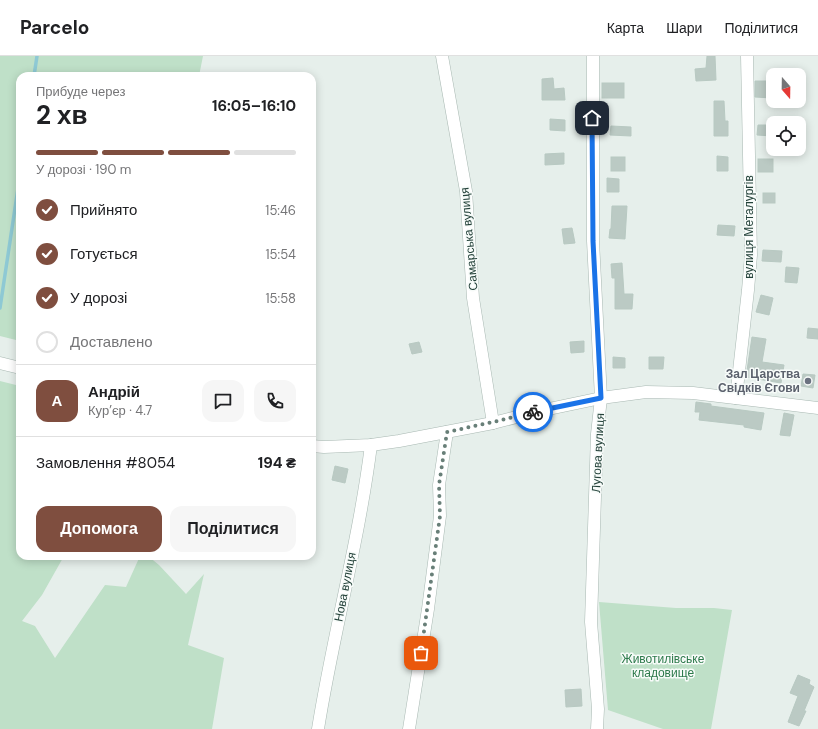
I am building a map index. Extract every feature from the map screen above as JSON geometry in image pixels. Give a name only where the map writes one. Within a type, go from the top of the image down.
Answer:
[{"type":"street","name":"Самарська вулиця","points":[[442,56],[466,191],[473,298],[493,422]]},
{"type":"street","name":"Лугова вулиця","points":[[593,56],[593,241],[601,398],[597,434],[591,622],[598,709],[597,729]]},
{"type":"street","name":"вулиця Металургів","points":[[736,398],[751,255],[747,56]]},
{"type":"street","points":[[0,363],[16,367]]},
{"type":"street","points":[[316,446],[371,445],[399,442],[601,398],[646,392],[693,393],[818,408]]},
{"type":"street","points":[[409,729],[428,609],[440,516],[439,485],[447,432]]},
{"type":"street","name":"Нова вулиця","points":[[318,729],[366,484],[371,445]]},
{"type":"green space","points":[[0,56],[203,56],[200,72],[16,72],[16,340],[0,336]]},
{"type":"green space","points":[[0,381],[16,385],[16,560],[62,560],[42,595],[22,621],[35,626],[55,658],[105,585],[126,587],[138,560],[153,560],[186,594],[204,574],[188,645],[224,658],[212,729],[0,729]]},
{"type":"green space","name":"Животилівське кладовище","points":[[599,602],[676,608],[714,608],[732,610],[711,729],[663,729],[608,710]]},
{"type":"building","points":[[707,56],[715,56],[716,80],[696,81],[695,69],[706,68]]},
{"type":"building","points":[[553,78],[554,89],[564,88],[565,100],[542,100],[542,79]]},
{"type":"building","points":[[755,81],[766,81],[766,98],[755,97]]},
{"type":"building","points":[[602,83],[624,83],[624,98],[602,98]]},
{"type":"building","points":[[714,101],[724,101],[725,121],[728,121],[728,136],[714,136]]},
{"type":"building","points":[[550,119],[565,120],[565,131],[550,130]]},
{"type":"building","points":[[758,125],[766,125],[766,136],[757,135]]},
{"type":"building","points":[[611,126],[631,127],[631,136],[610,135]]},
{"type":"building","points":[[564,153],[564,164],[545,165],[545,154]]},
{"type":"building","points":[[717,156],[728,157],[728,171],[717,171]]},
{"type":"building","points":[[611,157],[625,157],[625,171],[611,171]]},
{"type":"building","points":[[758,159],[773,159],[773,172],[758,172]]},
{"type":"building","points":[[607,178],[619,179],[619,192],[607,192]]},
{"type":"building","points":[[763,193],[775,193],[775,203],[763,203]]},
{"type":"building","points":[[612,206],[627,206],[625,239],[609,238]]},
{"type":"building","points":[[718,225],[735,226],[734,236],[717,235]]},
{"type":"building","points":[[572,228],[575,243],[564,244],[562,229]]},
{"type":"building","points":[[763,250],[782,251],[781,262],[762,261]]},
{"type":"building","points":[[622,263],[624,294],[633,294],[632,309],[615,309],[615,278],[612,278],[611,264]]},
{"type":"building","points":[[786,267],[799,268],[797,283],[785,282]]},
{"type":"building","points":[[761,295],[773,298],[769,315],[756,312]]},
{"type":"building","points":[[808,328],[818,329],[818,339],[807,338]]},
{"type":"building","points":[[752,337],[766,339],[762,362],[784,365],[781,383],[746,377]]},
{"type":"building","points":[[584,341],[584,352],[571,353],[570,342]]},
{"type":"building","points":[[419,342],[422,352],[412,354],[409,344]]},
{"type":"building","points":[[613,357],[625,358],[625,368],[613,368]]},
{"type":"building","points":[[649,357],[664,357],[663,369],[649,369]]},
{"type":"building","points":[[803,374],[815,375],[813,388],[801,386]]},
{"type":"building","points":[[696,402],[711,404],[711,406],[764,413],[761,430],[744,427],[744,425],[699,420],[700,412],[695,412]]},
{"type":"building","points":[[784,413],[794,415],[790,436],[780,435]]},
{"type":"building","points":[[335,466],[348,469],[345,483],[332,480]]},
{"type":"building","points":[[798,675],[810,680],[809,684],[814,687],[799,726],[788,722],[798,696],[790,693]]},
{"type":"building","points":[[581,689],[582,706],[566,707],[565,690]]},
{"type":"waterway","points":[[35,72],[37,56]]},
{"type":"waterway","points":[[0,308],[16,202]]},
{"type":"way so far","points":[[421,653],[440,516],[439,485],[447,432],[533,412]]},
{"type":"place","name":"Зал Царства Свідків Єгови","points":[[808,381]]},
{"type":"route","points":[[533,412],[601,398],[593,241],[592,118]]}]
